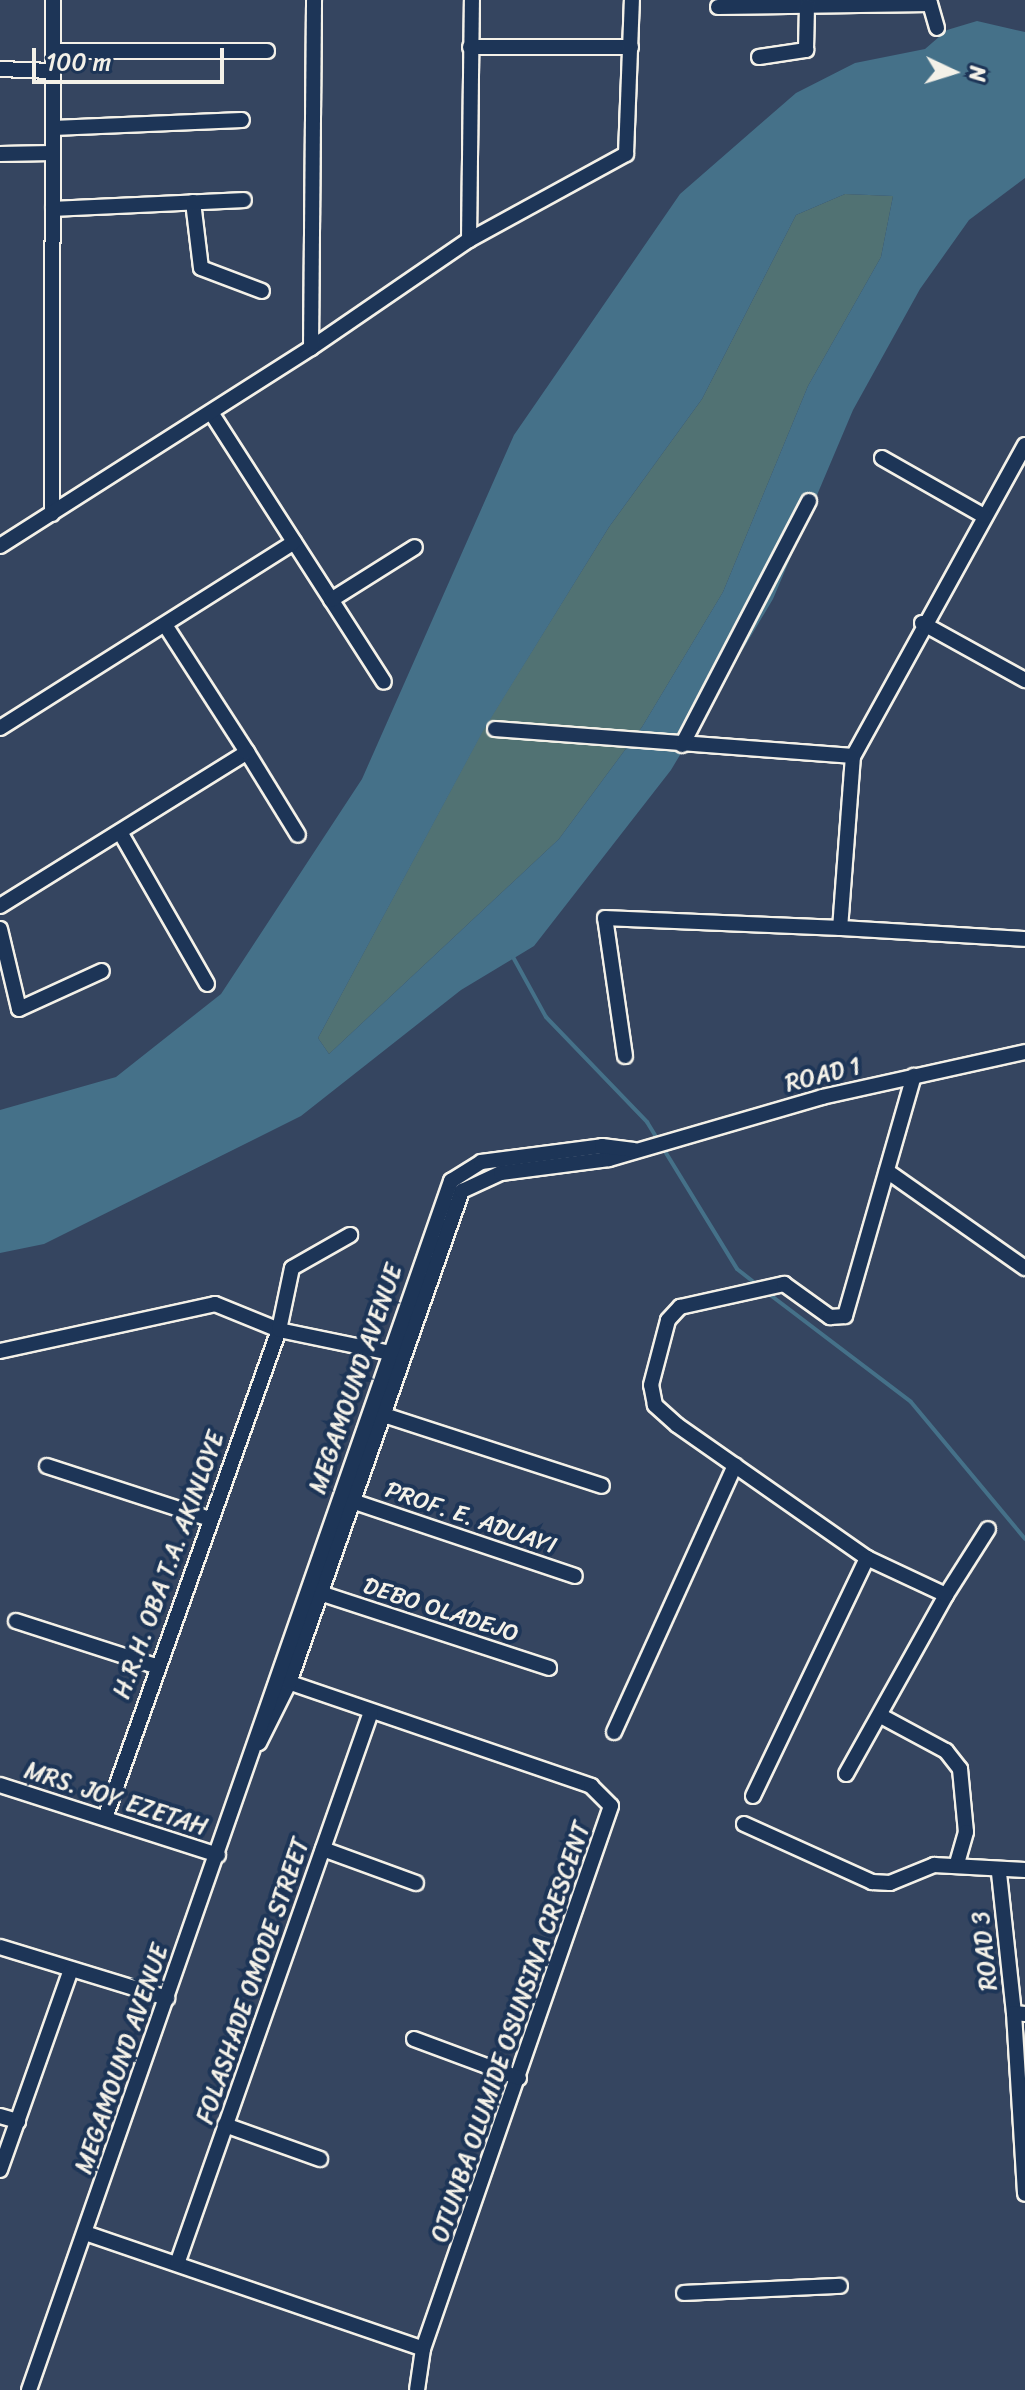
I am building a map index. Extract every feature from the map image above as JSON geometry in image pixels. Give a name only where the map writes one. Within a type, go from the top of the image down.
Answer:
[{"type":"street","points":[[52,514],[53,0]]},
{"type":"street","points":[[311,348],[314,0]]},
{"type":"street","points":[[469,240],[472,0]]},
{"type":"street","points":[[0,546],[212,414],[469,240],[626,154],[632,0]]},
{"type":"street","points":[[718,7],[929,2],[937,28]]},
{"type":"street","points":[[759,57],[806,50],[807,6]]},
{"type":"street","points":[[470,47],[631,47]]},
{"type":"street","points":[[53,51],[267,51]]},
{"type":"street","points":[[0,69],[53,71]]},
{"type":"street","points":[[53,128],[242,120]]},
{"type":"street","points":[[0,154],[52,153]]},
{"type":"street","points":[[53,209],[244,200]]},
{"type":"street","points":[[193,202],[201,268],[262,291]]},
{"type":"street","points":[[212,414],[384,682]]},
{"type":"street","points":[[840,928],[853,756],[922,623],[1025,445]]},
{"type":"street","points":[[882,458],[984,516]]},
{"type":"street","points":[[682,745],[809,501]]},
{"type":"street","points":[[0,728],[294,542]]},
{"type":"street","points":[[331,600],[415,547]]},
{"type":"street","points":[[922,623],[1025,680]]},
{"type":"street","points":[[165,625],[298,835]]},
{"type":"street","points":[[495,729],[853,756]]},
{"type":"street","points":[[0,906],[247,752]]},
{"type":"street","points":[[120,832],[207,984]]},
{"type":"street","points":[[625,1056],[605,918],[1025,939]]},
{"type":"street","points":[[0,929],[19,1009],[102,971]]},
{"type":"street","name":"ROAD 1","points":[[605,1152],[640,1149],[914,1076],[1025,1052]]},
{"type":"street","points":[[914,1076],[845,1316],[830,1317],[781,1285],[755,1295],[672,1312],[651,1385],[663,1415],[867,1558],[946,1595]]},
{"type":"street","name":"MEGAMOUND AVENUE","points":[[31,2390],[396,1354],[462,1191],[501,1173],[605,1152]]},
{"type":"street","points":[[887,1171],[1025,1268]]},
{"type":"street","name":"H.R.H. OBA T.A. AKINLOYE","points":[[105,1818],[207,1518],[279,1330],[292,1268],[350,1235]]},
{"type":"street","points":[[0,1351],[215,1304],[279,1330],[396,1354]]},
{"type":"street","name":"MEGAMOUND AVENUE","points":[[282,1680],[320,1593],[384,1415],[396,1354]]},
{"type":"street","points":[[384,1415],[602,1486]]},
{"type":"street","points":[[614,1732],[735,1465]]},
{"type":"street","points":[[47,1466],[207,1518]]},
{"type":"street","name":"PROF. E. ADUAYI","points":[[352,1501],[575,1576]]},
{"type":"street","points":[[846,1774],[946,1595],[988,1529]]},
{"type":"street","points":[[753,1796],[867,1558]]},
{"type":"street","name":"DEBO OLADEJO","points":[[320,1593],[549,1668]]},
{"type":"street","points":[[16,1621],[155,1666]]},
{"type":"street","name":"OTUNBA OLUMIDE OSUNSINA CRESCENT","points":[[282,1680],[591,1786],[611,1806],[423,2349],[417,2390]]},
{"type":"street","name":"FOLASHADE OMODE STREET","points":[[177,2264],[371,1712]]},
{"type":"street","points":[[881,1716],[946,1751],[960,1769],[966,1832],[957,1864]]},
{"type":"street","name":"MRS. JOY EZETAH","points":[[0,1785],[218,1855]]},
{"type":"street","points":[[744,1824],[872,1882],[957,1864],[999,1873],[1025,1870]]},
{"type":"street","points":[[323,1849],[416,1883]]},
{"type":"street","name":"ROAD 3","points":[[999,1873],[1019,2013],[1025,2194]]},
{"type":"street","points":[[0,1947],[167,1998]]},
{"type":"street","points":[[0,2170],[71,1970]]},
{"type":"street","points":[[414,2039],[519,2078]]},
{"type":"street","points":[[0,2116],[18,2121]]},
{"type":"street","points":[[225,2125],[320,2159]]},
{"type":"street","points":[[85,2233],[423,2349]]},
{"type":"street","points":[[684,2293],[840,2286]]},
{"type":"green space","points":[[845,194],[893,196],[881,257],[808,386],[723,592],[642,727],[559,839],[329,1054],[318,1038],[483,730],[609,527],[702,399],[796,215]]},
{"type":"water","points":[[977,21],[1025,32],[1025,178],[969,220],[920,289],[853,410],[773,599],[671,770],[534,946],[461,990],[301,1116],[44,1244],[0,1253],[0,1110],[116,1077],[221,994],[362,779],[514,435],[680,194],[796,93],[855,63],[925,49],[947,30]],"holes":[[[845,194],[893,196],[881,257],[808,386],[723,592],[642,727],[559,839],[329,1054],[318,1038],[483,731],[609,527],[702,399],[796,215]]]},
{"type":"waterway","points":[[513,957],[546,1017],[647,1122],[737,1269],[759,1286]]},
{"type":"waterway","points":[[765,1291],[911,1402],[1025,1539]]}]
